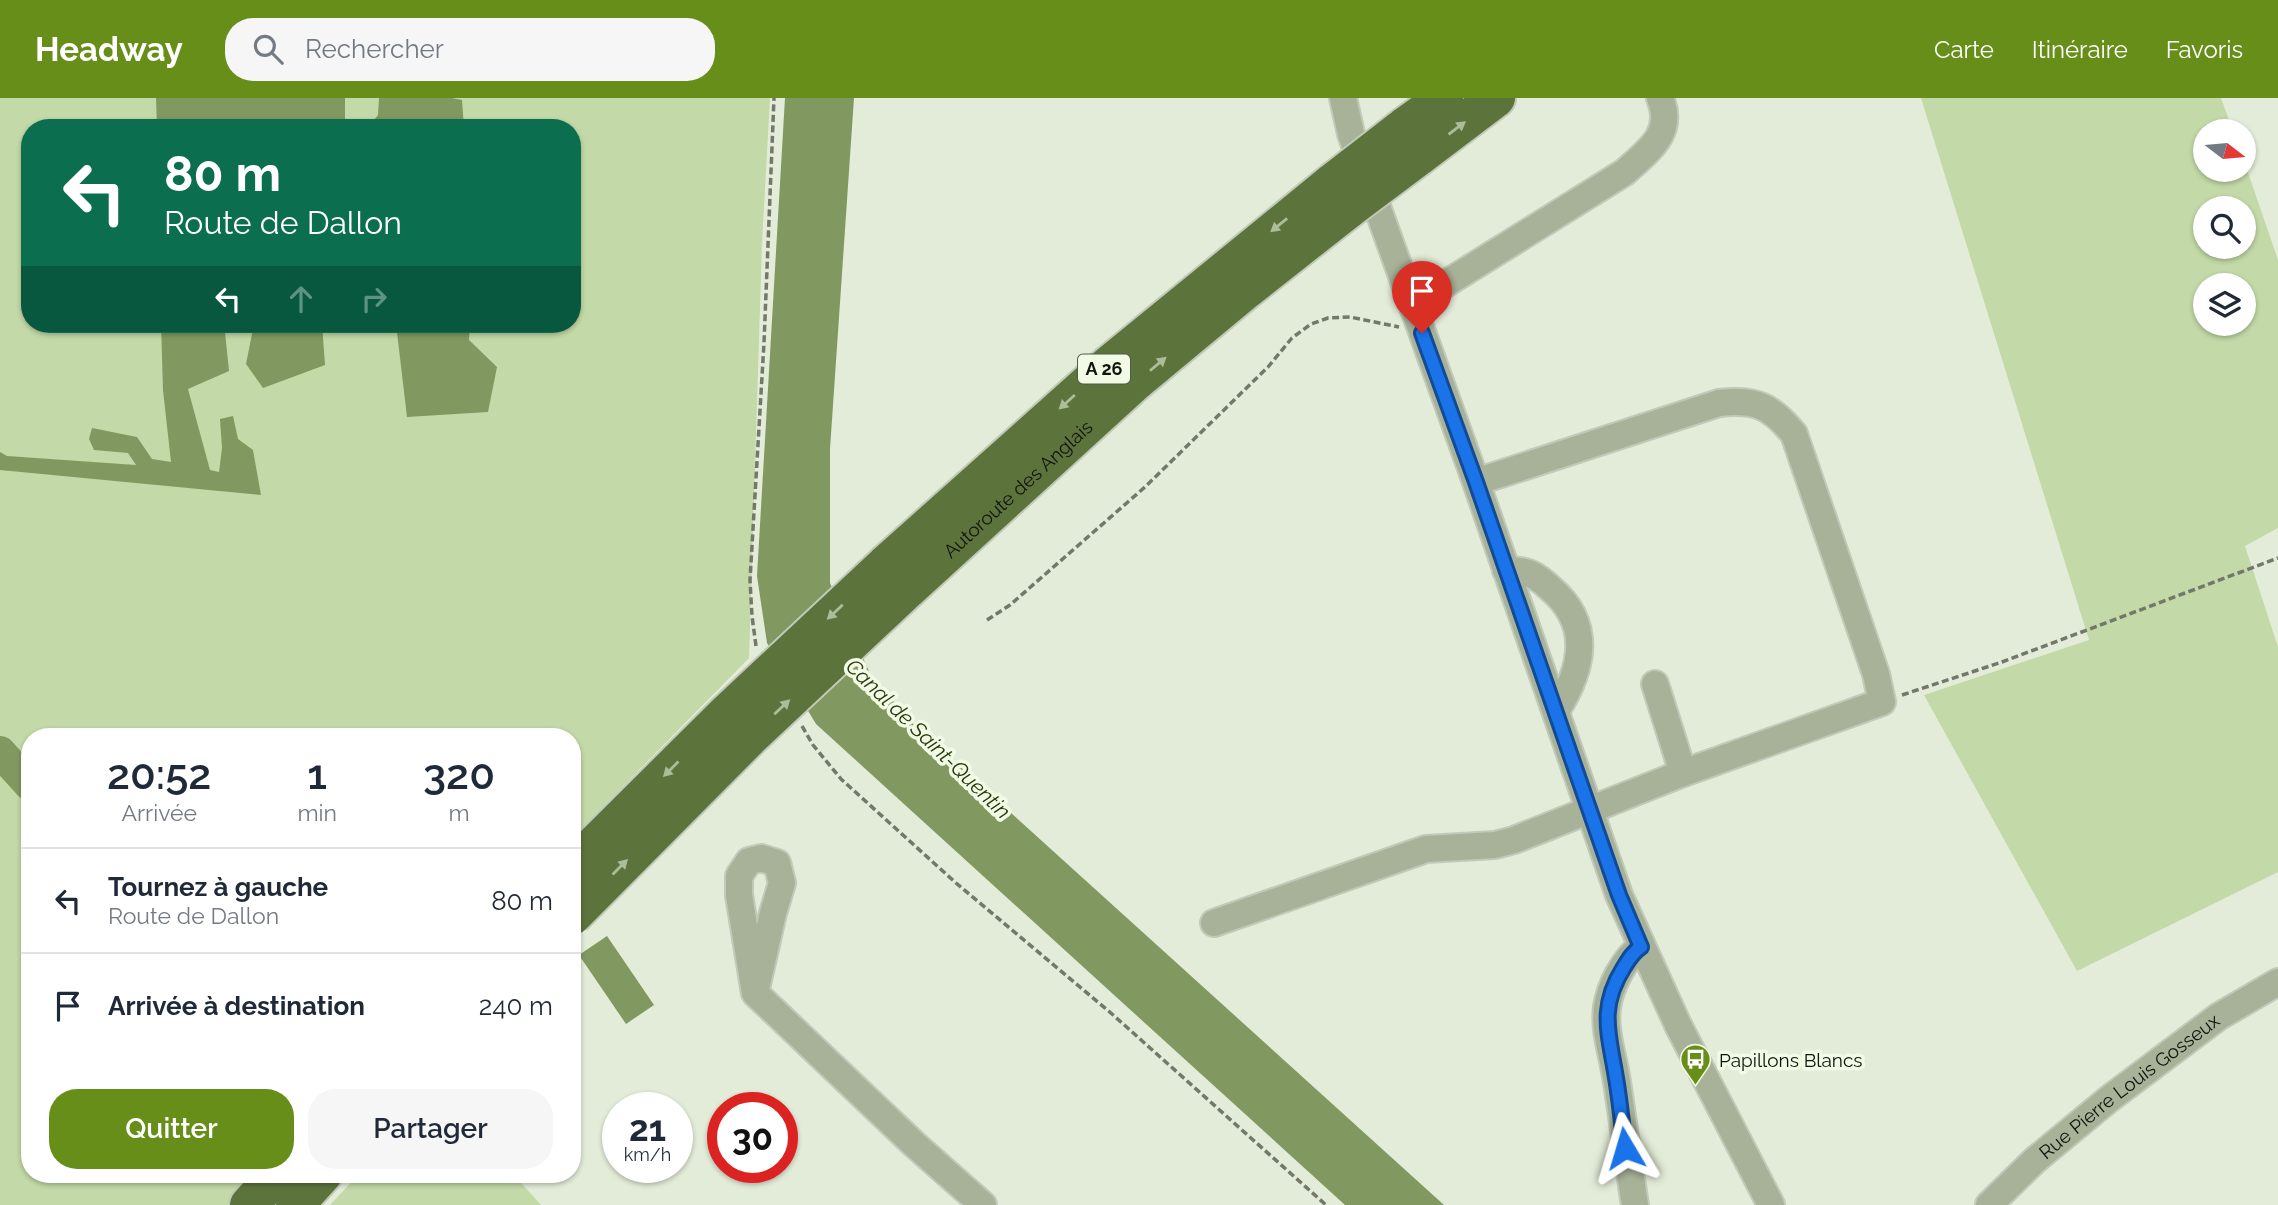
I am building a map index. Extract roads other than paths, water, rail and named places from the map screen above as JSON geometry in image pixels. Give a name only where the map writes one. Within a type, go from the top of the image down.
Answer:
[{"type":"highway","name":"Autoroute des Anglais","points":[[1411,142],[1444,98]]},
{"type":"highway","name":"Autoroute des Anglais","points":[[581,858],[728,712],[1246,290],[1342,195],[1411,142],[1496,98]]},
{"type":"highway","name":"Autoroute des Anglais","points":[[581,907],[749,738],[896,577]]},
{"type":"highway","points":[[249,1205],[269,1183]]},
{"type":"highway","points":[[295,1205],[315,1183]]},
{"type":"street","points":[[1343,98],[1351,134],[1476,482],[1619,895],[1684,1036],[1771,1205]]},
{"type":"street","points":[[1413,304],[1625,172],[1654,146],[1665,124],[1660,98]]},
{"type":"street","points":[[1214,923],[1426,849],[1496,845],[1539,831],[1683,773],[1882,702],[1876,674],[1794,434],[1783,420],[1768,409],[1754,402],[1719,403],[1476,482]]},
{"type":"street","points":[[1506,570],[1524,570],[1539,578],[1558,594],[1573,614],[1580,639],[1578,663],[1569,691],[1556,711]]},
{"type":"street","points":[[1655,684],[1683,773]]},
{"type":"street","points":[[1635,1205],[1606,1027],[1607,1004],[1617,978],[1633,952],[1641,947]]},
{"type":"street","name":"Rue Pierre Louis Gosseux","points":[[1989,1205],[2034,1161],[2109,1099],[2218,1017],[2278,982]]},
{"type":"street","points":[[755,993],[914,1144],[983,1205]]},
{"type":"water","points":[[156,98],[345,98],[345,119],[157,119]]},
{"type":"water","points":[[379,98],[462,100],[463,119],[375,119],[378,115]]},
{"type":"water","name":"Canal de Saint-Quentin","points":[[785,98],[854,98],[830,449],[830,583],[871,676],[915,726],[1444,1205],[1345,1205],[816,724],[767,643],[757,576]]},
{"type":"water","points":[[161,333],[225,333],[229,371],[188,389],[210,470],[219,472],[222,448],[220,419],[233,416],[238,439],[253,450],[261,495],[0,470],[0,452],[7,456],[136,465],[128,453],[94,450],[89,439],[92,428],[137,437],[152,459],[171,462],[163,390]]},
{"type":"water","points":[[252,333],[323,333],[325,365],[263,388],[246,364]]},
{"type":"water","points":[[397,333],[469,333],[469,340],[497,367],[488,412],[407,417]]},
{"type":"water","points":[[607,936],[654,1005],[626,1024],[581,958],[581,954]]},
{"type":"waterway","points":[[0,752],[21,775]]},
{"type":"place","name":"Papillons Blancs","points":[[1696,1087]]}]
